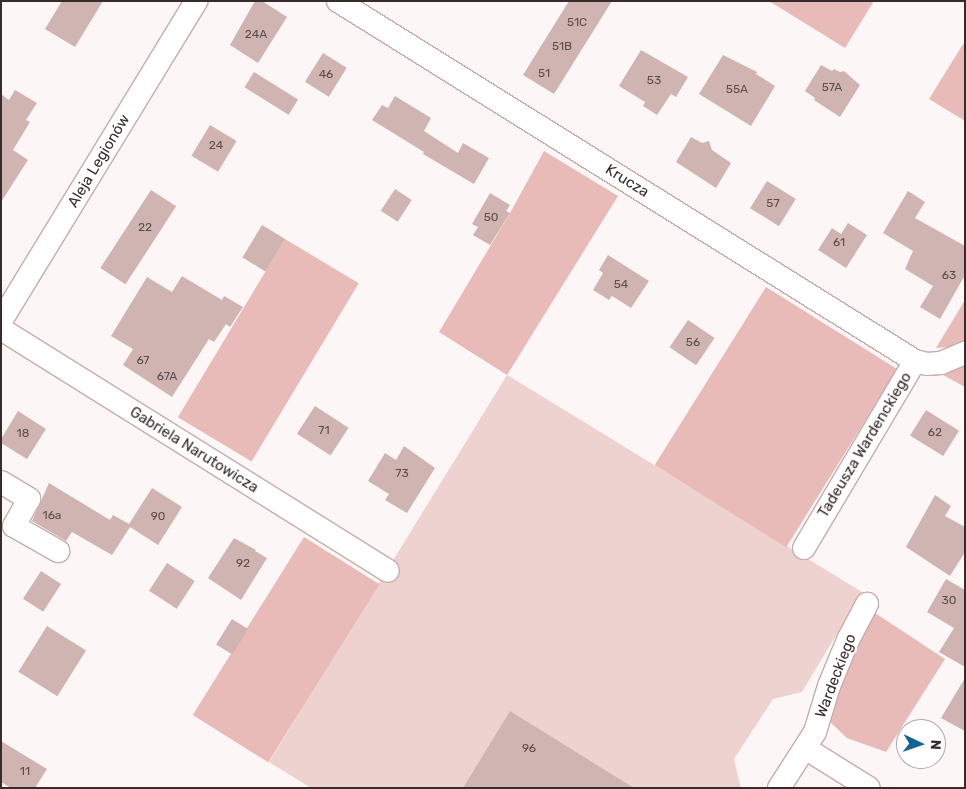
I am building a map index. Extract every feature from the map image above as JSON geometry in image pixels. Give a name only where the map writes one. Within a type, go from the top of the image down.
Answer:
[{"type":"street","name":"Aleja Legionów","points":[[1,321],[196,1]]},
{"type":"street","name":"Krucza","points":[[338,1],[915,361]]},
{"type":"street","name":"Gabriela Narutowicza","points":[[1,329],[388,571]]},
{"type":"street","name":"Tadeusza Wardenckiego","points":[[804,548],[915,361],[927,364],[941,363],[965,353]]},
{"type":"street","points":[[1,482],[29,499],[14,526],[58,551]]},
{"type":"street","name":"Wardeckiego","points":[[805,748],[815,732],[829,686],[848,640],[867,604]]},
{"type":"street","points":[[779,788],[805,748],[869,788]]},
{"type":"shaded area","points":[[769,1],[874,1],[845,48]]},
{"type":"shaded area","points":[[965,41],[965,121],[929,99]]},
{"type":"shaded area","points":[[544,151],[618,196],[507,375],[439,332],[510,213]]},
{"type":"shaded area","points":[[285,239],[359,283],[252,462],[178,417]]},
{"type":"shaded area","points":[[766,287],[897,369],[786,547],[655,465]]},
{"type":"shaded area","points":[[965,300],[965,346],[936,348]]},
{"type":"shaded area","points":[[965,366],[965,387],[943,375]]},
{"type":"shaded area","points":[[507,375],[862,592],[802,692],[773,699],[734,759],[741,788],[311,788],[269,762]]},
{"type":"shaded area","points":[[304,537],[379,584],[268,762],[193,715]]},
{"type":"shaded area","points":[[875,613],[945,659],[907,719],[896,719],[896,736],[886,752],[847,738],[829,721],[837,676]]},
{"type":"building","points":[[62,1],[103,1],[75,47],[45,29]]},
{"type":"building","points":[[255,1],[262,1],[287,17],[258,63],[230,45]]},
{"type":"building","points":[[569,1],[612,1],[554,94],[523,75]]},
{"type":"building","points":[[641,50],[688,77],[676,97],[671,94],[657,115],[643,106],[645,102],[619,86]]},
{"type":"building","points":[[323,53],[347,68],[329,97],[305,82]]},
{"type":"building","points":[[723,55],[757,72],[756,74],[775,86],[751,126],[699,94]]},
{"type":"building","points":[[821,65],[832,71],[834,69],[840,72],[844,71],[860,85],[840,117],[814,100],[815,98],[805,91]]},
{"type":"building","points":[[254,72],[298,100],[289,115],[244,87]]},
{"type":"building","points":[[15,90],[37,103],[26,120],[30,122],[13,150],[28,160],[1,202],[1,94],[9,100]]},
{"type":"building","points":[[395,96],[431,118],[424,131],[458,153],[463,143],[489,158],[474,184],[423,154],[424,152],[372,120],[382,105],[388,108]]},
{"type":"building","points":[[210,125],[237,141],[218,172],[191,156]]},
{"type":"building","points":[[691,137],[702,143],[709,141],[712,150],[731,163],[716,188],[676,162]]},
{"type":"building","points":[[767,181],[796,199],[779,226],[750,208]]},
{"type":"building","points":[[395,189],[412,200],[398,222],[381,211]]},
{"type":"building","points":[[151,190],[176,206],[126,284],[100,268]]},
{"type":"building","points":[[908,191],[925,202],[915,218],[965,246],[965,275],[940,319],[920,307],[933,286],[905,269],[913,251],[883,233]]},
{"type":"building","points":[[490,193],[510,205],[506,211],[510,213],[490,245],[473,235],[478,227],[472,224]]},
{"type":"building","points":[[848,223],[867,235],[846,268],[818,250],[832,228],[841,234]]},
{"type":"building","points":[[262,225],[285,239],[266,271],[242,258]]},
{"type":"building","points":[[608,255],[649,281],[631,308],[612,296],[609,300],[593,290],[603,273],[599,270]]},
{"type":"building","points":[[182,276],[222,300],[224,296],[243,307],[230,327],[226,324],[214,342],[209,339],[172,397],[123,365],[133,349],[111,336],[147,277],[172,292]]},
{"type":"building","points":[[688,320],[715,338],[696,365],[670,347]]},
{"type":"building","points":[[315,406],[349,428],[331,455],[297,434]]},
{"type":"building","points":[[926,410],[959,431],[943,456],[910,435]]},
{"type":"building","points":[[18,411],[46,429],[27,459],[1,443],[1,439]]},
{"type":"building","points":[[404,446],[435,468],[407,513],[385,500],[389,494],[368,481],[385,453],[396,460]]},
{"type":"building","points":[[49,483],[110,520],[113,515],[129,524],[152,488],[182,507],[158,545],[130,527],[112,555],[72,532],[66,541],[32,521]]},
{"type":"building","points":[[935,495],[951,506],[945,516],[965,527],[965,552],[950,576],[906,547]]},
{"type":"building","points":[[234,538],[267,558],[241,600],[208,578]]},
{"type":"building","points":[[167,563],[195,581],[177,609],[149,591]]},
{"type":"building","points":[[41,571],[61,584],[43,612],[23,599]]},
{"type":"building","points":[[946,579],[965,590],[965,667],[939,652],[954,628],[927,612]]},
{"type":"building","points":[[232,619],[248,629],[232,655],[216,644]]},
{"type":"building","points":[[47,626],[86,650],[57,696],[18,672]]},
{"type":"building","points":[[965,678],[965,731],[946,719],[941,718]]},
{"type":"building","points":[[510,711],[634,788],[463,788]]},
{"type":"building","points":[[1,741],[47,769],[35,788],[11,788],[1,782]]}]
